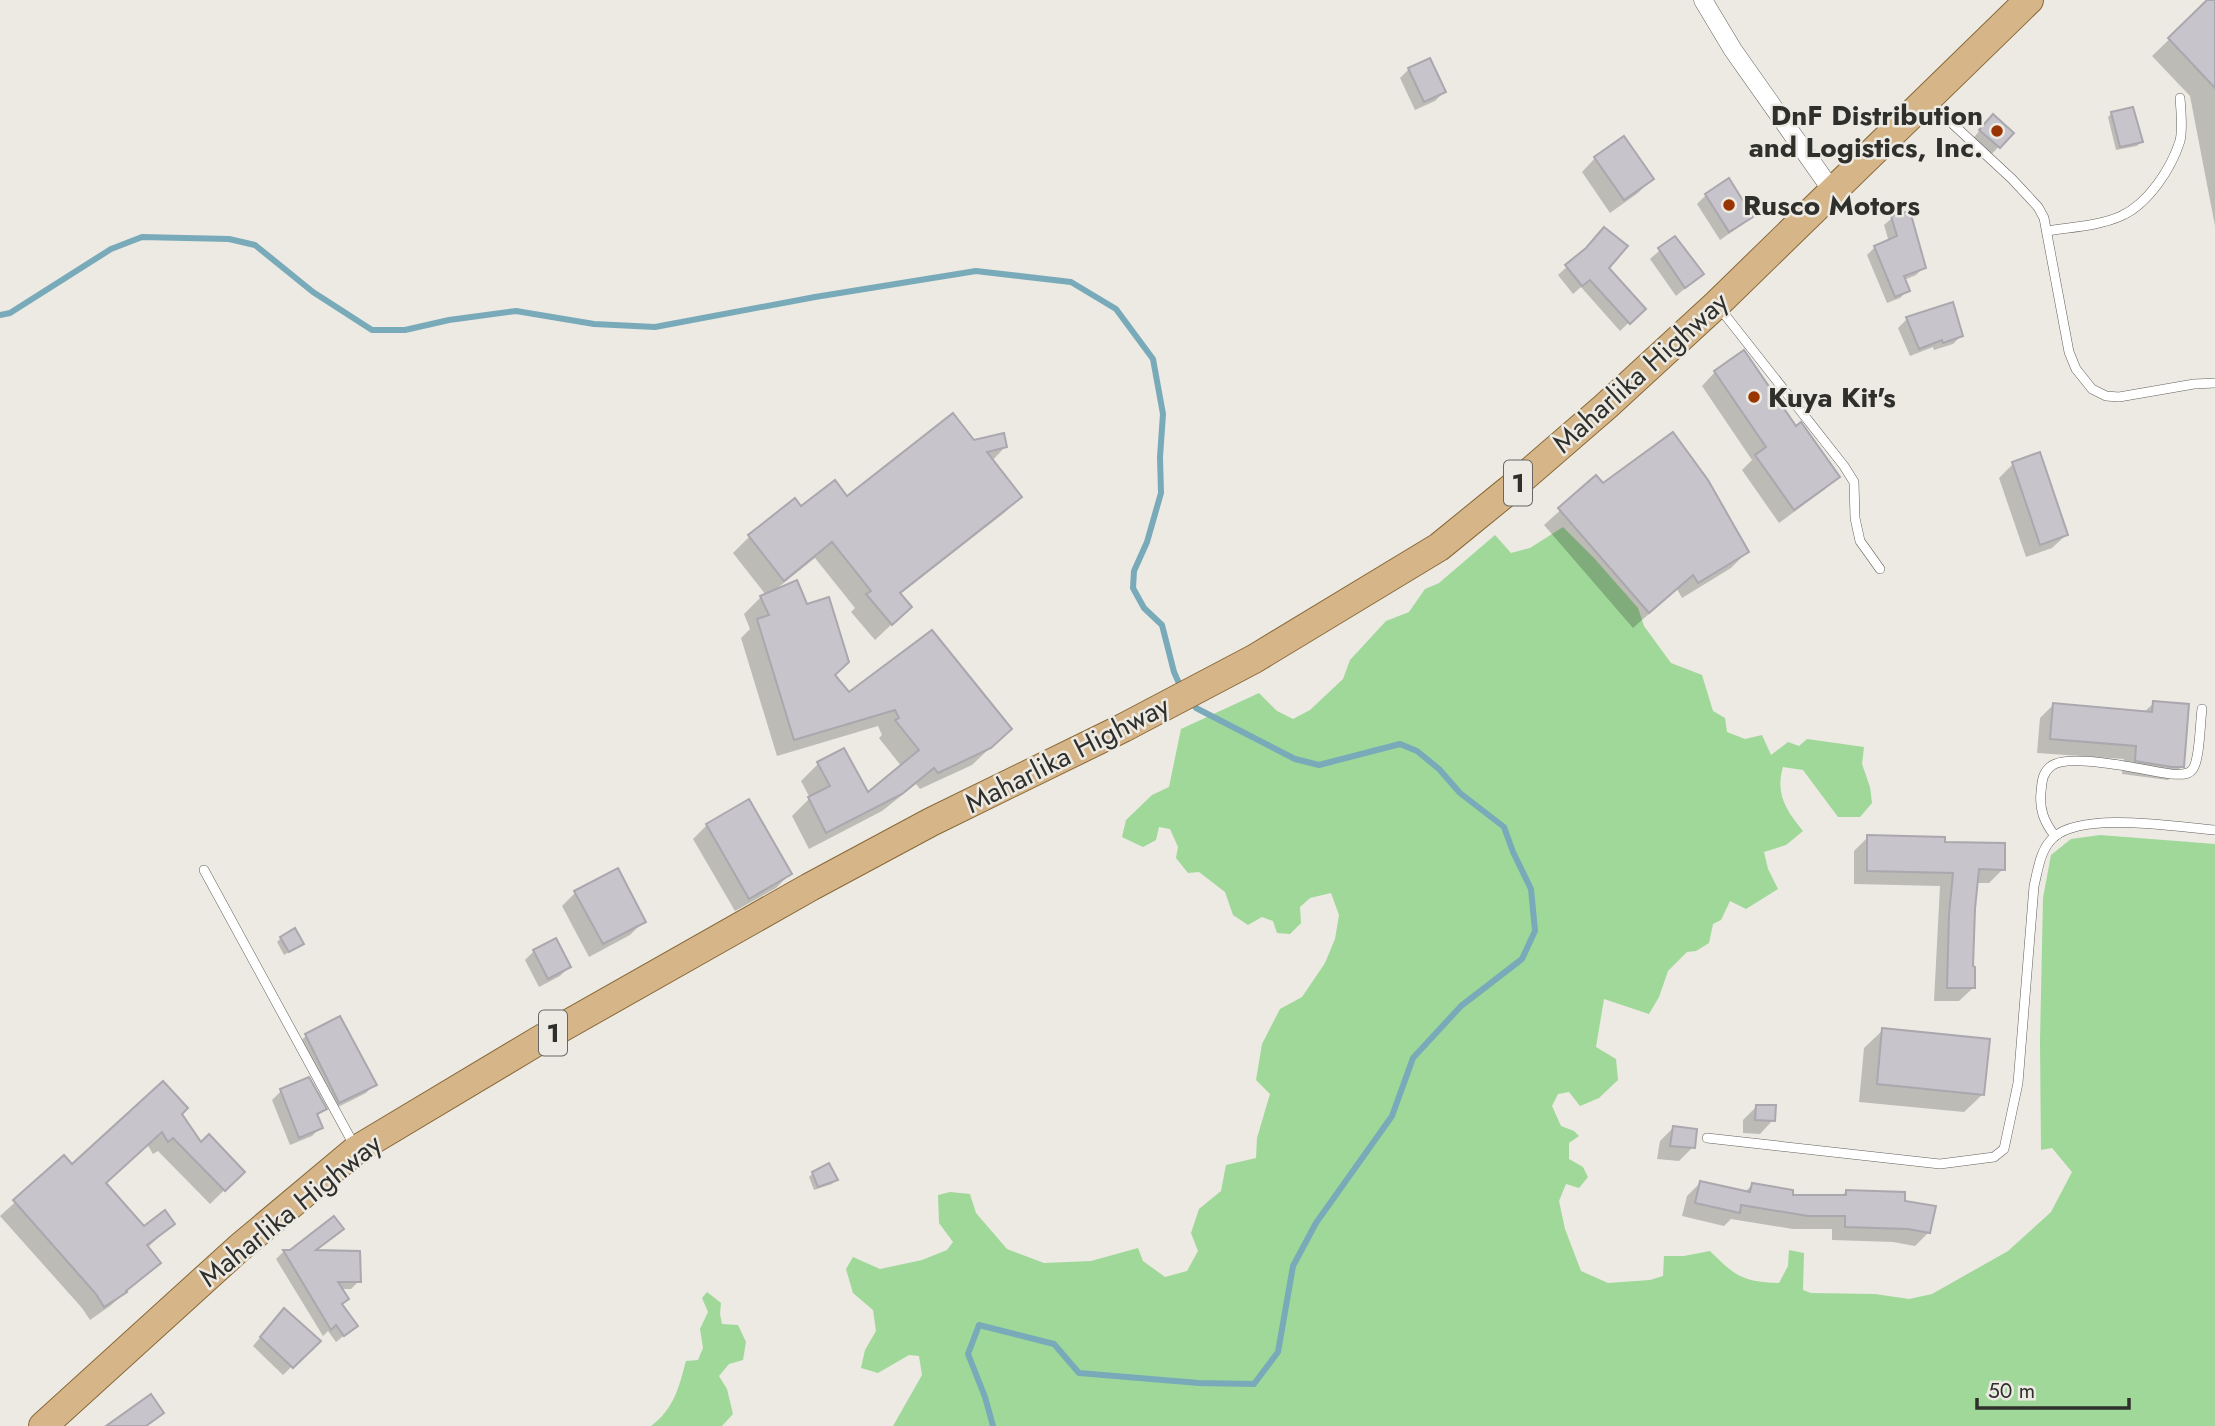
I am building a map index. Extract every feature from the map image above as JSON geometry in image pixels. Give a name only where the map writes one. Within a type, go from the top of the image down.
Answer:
[{"type":"main road","name":"Maharlika Highway","points":[[43,1426],[239,1248],[356,1150],[526,1048],[810,887],[931,822],[1123,728],[1254,659],[1439,547],[1596,415],[1717,304],[2029,0]]},
{"type":"street","points":[[1703,0],[1733,50],[1833,192]]},
{"type":"lane","points":[[2047,231],[2120,216],[2134,209],[2170,165],[2180,139],[2180,98]]},
{"type":"lane","points":[[1927,100],[2038,207],[2047,231],[2069,352],[2076,369],[2092,388],[2106,396],[2119,397],[2215,383]]},
{"type":"lane","points":[[1717,304],[1854,482],[1855,518],[1860,541],[1880,569]]},
{"type":"lane","points":[[2055,836],[2045,824],[2041,804],[2043,776],[2050,766],[2059,761],[2081,760],[2186,775],[2191,772],[2196,762],[2202,709]]},
{"type":"lane","points":[[1707,1138],[1940,1164],[1994,1157],[2004,1149],[2018,1083],[2034,887],[2046,846],[2055,836],[2079,827],[2121,821],[2215,830]]},
{"type":"lane","points":[[204,870],[356,1150]]},
{"type":"green space","points":[[1563,527],[1638,608],[1644,626],[1671,663],[1702,675],[1713,711],[1725,718],[1727,732],[1745,739],[1762,735],[1771,755],[1788,742],[1799,746],[1807,739],[1864,747],[1862,764],[1872,803],[1860,817],[1838,817],[1803,770],[1783,767],[1781,794],[1803,831],[1786,845],[1764,852],[1768,869],[1778,889],[1746,909],[1730,901],[1721,920],[1713,924],[1709,943],[1696,951],[1687,952],[1668,971],[1659,997],[1649,1014],[1604,999],[1596,1047],[1616,1059],[1618,1080],[1599,1098],[1580,1106],[1569,1092],[1558,1094],[1552,1106],[1561,1126],[1579,1136],[1569,1143],[1569,1159],[1583,1167],[1588,1177],[1579,1188],[1566,1184],[1559,1201],[1565,1229],[1581,1271],[1608,1283],[1650,1280],[1663,1276],[1664,1256],[1684,1256],[1710,1251],[1740,1276],[1779,1283],[1788,1266],[1789,1250],[1804,1253],[1803,1290],[1811,1293],[1875,1294],[1909,1299],[1932,1294],[2008,1251],[2051,1212],[2072,1172],[2052,1148],[2041,1150],[2043,898],[2051,855],[2071,839],[2100,835],[2215,844],[2215,1426],[893,1426],[922,1375],[919,1356],[909,1355],[878,1373],[861,1368],[865,1350],[876,1331],[873,1310],[853,1293],[846,1269],[853,1257],[880,1269],[922,1260],[947,1250],[953,1242],[939,1223],[938,1195],[950,1192],[970,1194],[976,1213],[1007,1249],[1044,1263],[1091,1261],[1138,1248],[1143,1261],[1165,1277],[1187,1271],[1198,1251],[1191,1233],[1199,1209],[1221,1191],[1226,1165],[1256,1158],[1257,1138],[1270,1094],[1256,1080],[1262,1044],[1280,1009],[1302,997],[1325,963],[1335,939],[1339,915],[1331,893],[1310,898],[1300,907],[1301,923],[1290,934],[1277,933],[1273,921],[1262,917],[1248,925],[1233,915],[1225,892],[1199,872],[1188,873],[1176,858],[1178,847],[1170,829],[1159,827],[1156,840],[1143,847],[1122,837],[1126,820],[1152,795],[1169,787],[1181,729],[1259,693],[1277,711],[1293,719],[1310,710],[1343,679],[1350,660],[1386,621],[1409,612],[1425,589],[1439,583],[1495,535],[1511,553],[1530,548]]},
{"type":"green space","points":[[707,1292],[721,1303],[722,1324],[738,1325],[746,1342],[743,1360],[729,1364],[719,1376],[727,1389],[733,1414],[722,1426],[651,1426],[670,1405],[686,1361],[698,1360],[703,1348],[700,1329],[708,1312],[702,1298]]},
{"type":"building","points":[[2207,0],[2215,0],[2215,88],[2168,38]]},
{"type":"building","points":[[1430,58],[1446,92],[1424,102],[1408,68]]},
{"type":"building","points":[[2133,107],[2143,142],[2120,147],[2111,112]]},
{"type":"building","name":"DnF Distribution and Logistics, Inc.","points":[[1993,114],[2014,133],[2000,148],[1979,130]]},
{"type":"building","points":[[1624,136],[1654,179],[1624,200],[1594,157]]},
{"type":"building","name":"Rusco Motors","points":[[1729,178],[1753,217],[1729,232],[1705,194]]},
{"type":"building","points":[[1910,211],[1926,268],[1904,276],[1910,291],[1895,297],[1874,246],[1897,236],[1891,216]]},
{"type":"building","points":[[1604,227],[1628,246],[1609,268],[1646,309],[1630,324],[1590,280],[1582,286],[1565,265],[1586,248]]},
{"type":"building","points":[[1675,236],[1704,274],[1685,288],[1658,248]]},
{"type":"building","points":[[1953,302],[1963,336],[1943,343],[1942,340],[1919,349],[1906,317]]},
{"type":"building","points":[[1744,350],[1796,426],[1801,422],[1840,477],[1794,510],[1755,455],[1766,447],[1714,371]]},
{"type":"building","points":[[953,413],[974,440],[1004,433],[1007,447],[987,452],[1022,497],[900,593],[912,607],[892,625],[866,594],[871,591],[832,542],[784,581],[748,535],[795,498],[801,506],[835,480],[847,496]]},
{"type":"building","points":[[1673,432],[1708,480],[1749,552],[1698,583],[1693,575],[1649,613],[1558,508],[1596,475],[1603,483]]},
{"type":"building","points":[[2040,452],[2068,535],[2040,545],[2012,462]]},
{"type":"building","points":[[797,580],[807,604],[829,597],[849,662],[835,675],[849,692],[932,630],[1012,729],[991,748],[938,773],[934,768],[902,794],[826,833],[808,797],[830,786],[817,762],[844,748],[868,792],[919,750],[895,720],[899,718],[895,710],[794,740],[757,619],[769,615],[760,596]]},
{"type":"building","points":[[2153,701],[2189,704],[2184,767],[2135,761],[2136,746],[2050,739],[2053,703],[2152,712]]},
{"type":"building","points":[[749,799],[792,874],[749,899],[706,824]]},
{"type":"building","points":[[1867,835],[1945,837],[1945,842],[2005,843],[2005,870],[1979,869],[1973,966],[1975,988],[1947,988],[1953,873],[1867,871]]},
{"type":"building","points":[[618,868],[646,922],[603,944],[574,891]]},
{"type":"building","points":[[295,928],[304,944],[289,952],[280,937]]},
{"type":"building","points":[[556,938],[571,967],[548,979],[533,950]]},
{"type":"building","points":[[340,1016],[377,1085],[339,1103],[305,1034]]},
{"type":"building","points":[[1882,1028],[1990,1039],[1984,1095],[1877,1084]]},
{"type":"building","points":[[309,1077],[327,1109],[317,1114],[323,1128],[299,1138],[280,1089]]},
{"type":"building","points":[[163,1081],[188,1108],[182,1114],[201,1142],[209,1134],[245,1172],[225,1191],[173,1138],[168,1142],[162,1132],[106,1183],[144,1226],[165,1210],[175,1224],[147,1245],[161,1263],[127,1292],[104,1307],[96,1294],[13,1200],[64,1155],[72,1164]]},
{"type":"building","points":[[1756,1105],[1776,1105],[1775,1121],[1755,1120]]},
{"type":"building","points":[[1673,1126],[1697,1129],[1695,1148],[1670,1146]]},
{"type":"building","points":[[829,1163],[838,1180],[818,1187],[812,1172]]},
{"type":"building","points":[[1700,1181],[1750,1192],[1752,1183],[1793,1190],[1793,1195],[1846,1195],[1846,1190],[1905,1192],[1905,1201],[1936,1206],[1930,1233],[1908,1229],[1845,1227],[1845,1216],[1808,1216],[1741,1205],[1740,1213],[1695,1203]]},
{"type":"building","points":[[334,1216],[344,1229],[316,1250],[360,1251],[361,1282],[338,1282],[349,1299],[342,1304],[358,1326],[344,1336],[336,1325],[331,1330],[283,1250],[290,1250]]},
{"type":"building","points":[[284,1308],[321,1341],[293,1368],[260,1337]]},
{"type":"building","points":[[151,1394],[164,1413],[146,1426],[106,1426]]},
{"type":"waterway","points":[[0,315],[10,313],[111,249],[142,237],[229,239],[255,245],[313,292],[372,330],[405,330],[449,320],[516,311],[594,324],[655,327],[976,271],[1071,282],[1116,309],[1153,359],[1163,414],[1161,493],[1147,542],[1134,571],[1133,588],[1144,608],[1162,625],[1174,672],[1182,690]]},
{"type":"waterway","points":[[993,1426],[968,1354],[979,1325],[1054,1344],[1079,1373],[1199,1383],[1254,1384],[1278,1352],[1293,1266],[1316,1223],[1392,1116],[1413,1058],[1461,1006],[1522,959],[1535,931],[1531,889],[1504,827],[1460,793],[1439,769],[1417,751],[1400,744],[1319,765],[1295,759],[1196,708],[1191,701]]},
{"type":"place","name":"DnF Distribution and Logistics, Inc.","points":[[1997,131]]},
{"type":"place","name":"Rusco Motors","points":[[1729,205]]},
{"type":"place","name":"Kuya Kit's","points":[[1754,397]]}]
